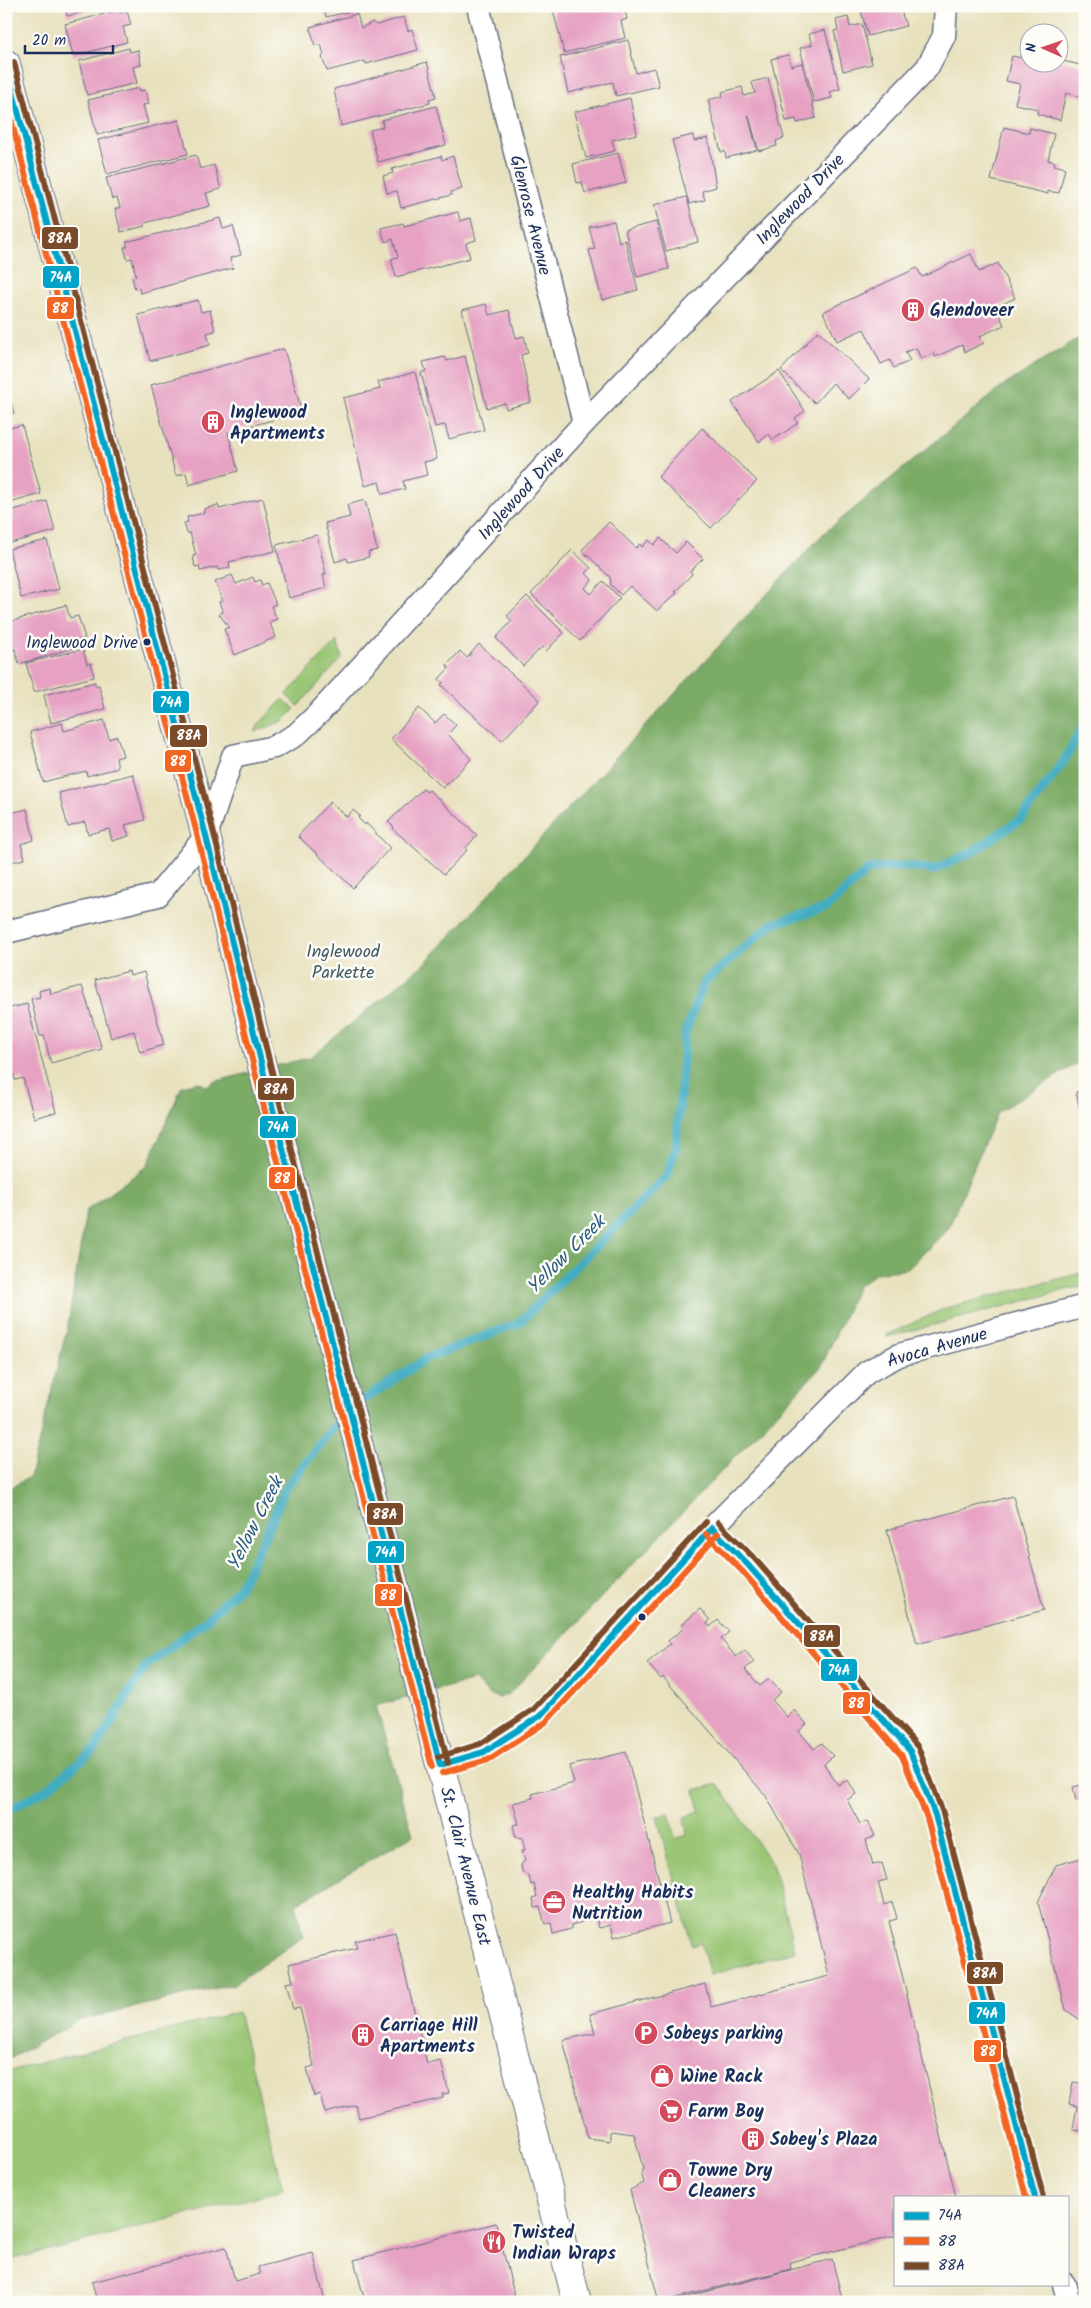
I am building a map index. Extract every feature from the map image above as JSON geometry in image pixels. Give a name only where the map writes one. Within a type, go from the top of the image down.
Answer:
[{"type":"main road","name":"St. Clair Avenue East","points":[[6,64],[206,836],[262,1070],[577,2302]]},
{"type":"street","name":"Glenrose Avenue","points":[[478,6],[584,423]]},
{"type":"street","name":"Inglewood Drive","points":[[6,932],[158,895],[206,836],[233,756],[274,747],[296,735],[319,714],[584,423],[926,68],[944,36],[946,6]]},
{"type":"street","name":"Avoca Avenue","points":[[440,1765],[484,1752],[540,1716],[712,1528],[868,1372],[884,1361],[1085,1306]]},
{"type":"street","points":[[712,1528],[748,1565],[910,1751],[935,1815],[1035,2196]]},
{"type":"street","points":[[1065,2286],[1070,2302]]},
{"type":"green space","points":[[1085,334],[1085,1058],[997,1113],[948,1229],[908,1269],[876,1273],[858,1286],[821,1367],[509,1694],[499,1698],[490,1695],[474,1680],[376,1706],[413,1835],[296,1904],[303,1937],[234,1984],[79,2020],[6,2061],[6,1490],[30,1477],[68,1325],[86,1211],[147,1166],[182,1086],[199,1082],[207,1087],[213,1082],[311,1057],[425,963],[822,535],[1003,386]]},
{"type":"green space","points":[[337,641],[342,658],[298,706],[286,695]]},
{"type":"green space","points":[[283,699],[295,709],[283,721],[255,732],[259,724]]},
{"type":"green space","points":[[1085,1272],[1085,1285],[887,1337],[886,1335],[946,1308]]},
{"type":"green space","points":[[718,1784],[773,1866],[795,1951],[710,1975],[701,1943],[692,1946],[657,1817],[669,1813],[675,1839],[687,1835],[684,1817],[700,1811],[695,1790]]},
{"type":"green space","points":[[238,2012],[283,2190],[6,2261],[6,2072]]},
{"type":"building","points":[[65,6],[104,6],[104,7],[67,16]]},
{"type":"building","points":[[323,6],[369,6],[369,7],[326,17]]},
{"type":"building","points":[[552,6],[624,6],[627,19],[621,21],[625,38],[564,53]]},
{"type":"building","points":[[862,6],[903,6],[904,10],[901,11],[906,26],[868,36],[861,11],[863,11]]},
{"type":"building","points":[[119,10],[120,13],[127,11],[131,25],[123,27],[127,42],[73,56],[65,24]]},
{"type":"building","points":[[357,14],[361,28],[373,22],[376,25],[404,17],[408,31],[412,29],[418,50],[366,64],[365,61],[327,71],[322,57],[324,55],[321,44],[315,46],[310,27]]},
{"type":"building","points":[[848,17],[850,27],[862,24],[872,64],[843,71],[834,31],[838,30],[836,20]]},
{"type":"building","points":[[825,30],[840,89],[830,92],[832,98],[814,102],[800,48],[812,45],[809,34]]},
{"type":"building","points":[[628,40],[636,73],[654,68],[659,86],[616,96],[613,82],[568,93],[560,57]]},
{"type":"building","points":[[129,48],[130,52],[138,50],[141,65],[133,67],[137,83],[87,95],[79,61]]},
{"type":"building","points":[[788,55],[791,66],[802,63],[816,118],[797,123],[796,119],[786,121],[771,59]]},
{"type":"building","points":[[1012,56],[1018,57],[1018,72],[1068,72],[1068,62],[1085,66],[1085,98],[1066,93],[1060,120],[1037,114],[1038,109],[1015,104],[1020,84],[1006,81]]},
{"type":"building","points":[[427,62],[436,97],[429,99],[430,103],[341,126],[334,89]]},
{"type":"building","points":[[768,78],[784,138],[776,141],[777,146],[759,151],[748,114],[757,150],[726,158],[725,151],[721,152],[708,100],[723,96],[722,92],[742,87],[744,96],[755,93],[752,82]]},
{"type":"building","points":[[139,88],[140,91],[145,90],[149,104],[143,105],[148,123],[97,135],[88,100]]},
{"type":"building","points":[[630,98],[637,134],[612,140],[615,151],[586,158],[574,112]]},
{"type":"building","points":[[436,106],[446,145],[378,162],[370,130],[383,127],[382,120]]},
{"type":"building","points":[[179,120],[188,154],[107,174],[98,140]]},
{"type":"building","points":[[1004,127],[1029,133],[1030,128],[1054,134],[1048,160],[1055,162],[1054,165],[1065,168],[1059,193],[1048,191],[1048,194],[991,180]]},
{"type":"building","points":[[693,135],[694,141],[708,138],[716,187],[702,191],[705,200],[689,204],[672,140]]},
{"type":"building","points":[[618,153],[626,183],[585,193],[582,182],[577,183],[573,164]]},
{"type":"building","points":[[196,155],[200,169],[214,165],[221,189],[206,193],[210,206],[145,223],[145,226],[121,232],[115,209],[120,207],[117,198],[112,199],[106,178]]},
{"type":"building","points":[[441,156],[442,160],[453,156],[462,189],[451,192],[452,195],[401,208],[397,191],[387,193],[383,176],[393,173],[392,169]]},
{"type":"building","points":[[687,197],[698,242],[666,251],[654,205]]},
{"type":"building","points":[[458,212],[460,221],[471,218],[476,240],[466,243],[470,258],[396,277],[391,259],[398,257],[393,239],[385,242],[381,228],[403,223],[404,226]]},
{"type":"building","points":[[220,218],[223,229],[233,226],[241,255],[230,258],[233,268],[140,293],[139,288],[135,289],[132,277],[136,276],[132,258],[127,259],[124,247],[128,247],[126,242]]},
{"type":"building","points":[[614,221],[619,242],[625,240],[638,290],[602,300],[589,250],[595,249],[589,227]]},
{"type":"building","points":[[656,222],[669,269],[637,277],[625,230]]},
{"type":"building","name":"Glendoveer","points":[[971,254],[979,272],[998,263],[1015,298],[996,307],[1004,325],[980,336],[984,343],[965,352],[962,345],[935,357],[934,353],[921,359],[916,348],[905,352],[910,361],[894,368],[890,360],[881,364],[864,329],[837,341],[823,312],[917,268],[922,277]]},
{"type":"building","points":[[198,300],[201,312],[210,310],[215,331],[207,333],[210,345],[150,361],[138,315]]},
{"type":"building","points":[[486,304],[489,315],[509,310],[516,338],[524,336],[528,353],[521,355],[531,402],[506,409],[505,403],[487,408],[462,310]]},
{"type":"building","points":[[818,331],[869,379],[849,399],[833,383],[815,403],[781,370]]},
{"type":"building","name":"Inglewood Apartments","points":[[284,349],[302,412],[228,432],[238,471],[189,485],[186,473],[176,476],[151,385]]},
{"type":"building","points":[[465,356],[484,430],[449,439],[445,425],[435,427],[421,373],[426,371],[423,362],[445,357],[447,361]]},
{"type":"building","points":[[779,371],[805,411],[795,418],[798,423],[773,440],[769,434],[759,442],[732,402]]},
{"type":"building","points":[[415,372],[437,459],[424,462],[427,475],[403,481],[405,489],[382,494],[379,482],[365,486],[343,398],[380,389],[378,382]]},
{"type":"building","points":[[6,385],[14,413],[6,415]]},
{"type":"building","points":[[22,425],[41,494],[6,504],[6,429]]},
{"type":"building","points":[[702,428],[757,481],[711,528],[658,477]]},
{"type":"building","points":[[263,498],[275,551],[229,562],[230,568],[218,570],[217,567],[200,571],[199,566],[195,567],[193,556],[196,555],[190,533],[187,533],[184,523],[188,522],[187,517],[204,513],[204,509],[218,505],[219,509]]},
{"type":"building","points":[[365,500],[377,550],[368,552],[369,557],[348,562],[347,558],[335,562],[325,523],[350,517],[347,505]]},
{"type":"building","points":[[47,501],[55,531],[6,544],[6,512]]},
{"type":"building","points":[[609,522],[636,548],[640,544],[642,547],[649,540],[654,545],[660,538],[676,553],[686,542],[703,559],[690,571],[692,574],[675,592],[677,593],[657,611],[630,586],[621,595],[611,585],[610,577],[582,550]]},
{"type":"building","points":[[317,535],[326,574],[323,575],[326,588],[289,598],[276,545]]},
{"type":"building","points":[[47,540],[59,589],[21,598],[9,549]]},
{"type":"building","points":[[572,550],[591,568],[586,573],[592,580],[585,588],[591,594],[603,581],[620,598],[580,641],[531,594]]},
{"type":"building","points":[[232,575],[236,584],[253,577],[255,582],[260,580],[262,585],[267,583],[276,604],[271,606],[277,619],[269,622],[276,637],[235,655],[224,629],[229,627],[219,614],[223,612],[219,602],[223,601],[215,582]]},
{"type":"building","points":[[527,596],[564,633],[546,651],[542,647],[523,666],[496,638],[512,621],[507,616]]},
{"type":"building","points":[[66,605],[70,618],[78,616],[85,638],[76,641],[77,647],[19,664],[15,649],[9,651],[6,643],[6,632],[11,631],[9,622]]},
{"type":"building","points":[[479,644],[540,700],[502,741],[441,685],[443,683],[439,679],[449,668],[447,665],[460,651],[467,658]]},
{"type":"building","points":[[83,649],[87,664],[91,663],[94,677],[34,692],[26,663]]},
{"type":"building","points":[[95,682],[95,686],[99,685],[105,709],[51,723],[44,695]]},
{"type":"building","points":[[419,708],[435,723],[444,714],[456,725],[448,734],[471,759],[443,788],[391,739]]},
{"type":"building","points":[[104,720],[109,739],[117,736],[123,756],[116,758],[118,768],[87,776],[86,771],[43,782],[30,732],[62,723],[64,731]]},
{"type":"building","points":[[133,774],[145,820],[125,825],[129,836],[112,841],[109,829],[88,834],[85,822],[68,827],[59,793]]},
{"type":"building","points":[[423,789],[427,792],[429,790],[477,835],[465,849],[467,850],[444,874],[393,829],[394,827],[388,822]]},
{"type":"building","points":[[330,802],[347,817],[353,810],[360,816],[358,818],[365,825],[366,823],[390,848],[353,888],[298,836]]},
{"type":"building","points":[[27,809],[34,840],[21,844],[25,859],[6,863],[6,814]]},
{"type":"building","points":[[129,971],[130,976],[144,972],[164,1045],[140,1052],[134,1031],[111,1038],[95,980]]},
{"type":"building","points":[[82,986],[102,1049],[51,1063],[44,1036],[40,1036],[31,999],[40,997],[39,991],[50,988],[51,994]]},
{"type":"building","points":[[27,1004],[56,1112],[34,1118],[23,1078],[15,1080],[6,1049],[6,1009]]},
{"type":"building","points":[[1085,1090],[1085,1123],[1084,1124],[1076,1092]]},
{"type":"building","points":[[1013,1496],[1044,1610],[917,1644],[887,1530]]},
{"type":"building","name":"Sobey's Plaza","points":[[700,1609],[710,1620],[707,1623],[710,1627],[718,1620],[729,1632],[721,1639],[736,1657],[745,1650],[754,1662],[745,1669],[760,1686],[769,1679],[781,1692],[772,1700],[787,1717],[794,1710],[807,1724],[799,1731],[814,1749],[822,1743],[833,1756],[824,1764],[838,1785],[848,1780],[856,1794],[847,1800],[860,1824],[868,1821],[875,1836],[866,1840],[873,1865],[882,1863],[887,1880],[878,1882],[884,1905],[892,1902],[895,1911],[897,1919],[889,1921],[956,2196],[894,2196],[894,2236],[790,2262],[791,2269],[659,2302],[630,2190],[644,2183],[641,2172],[643,2169],[634,2134],[610,2131],[610,2141],[588,2138],[563,2040],[595,2033],[590,2014],[705,1984],[711,2007],[829,1976],[799,1854],[766,1796],[663,1677],[661,1679],[647,1663],[670,1644],[668,1641],[684,1628],[681,1625]]},
{"type":"building","points":[[626,1752],[670,1923],[614,1937],[611,1925],[599,1928],[596,1918],[571,1925],[571,1929],[553,1934],[551,1923],[545,1924],[540,1907],[535,1908],[533,1898],[537,1897],[534,1884],[531,1885],[529,1876],[522,1872],[521,1865],[525,1860],[522,1850],[525,1850],[522,1837],[516,1838],[513,1825],[519,1824],[513,1803],[533,1798],[532,1794],[574,1783],[569,1766]]},
{"type":"building","points":[[1085,1784],[1085,1799],[1076,1801],[1073,1787]]},
{"type":"building","points":[[1085,1857],[1085,2023],[1066,2010],[1038,1902],[1056,1865]]},
{"type":"building","name":"Carriage Hill Apartments","points":[[395,1932],[427,2064],[441,2061],[449,2093],[442,2094],[443,2098],[359,2118],[356,2105],[325,2113],[320,2094],[314,2096],[307,2068],[314,2066],[300,2008],[293,2009],[286,1983],[293,1982],[289,1964],[357,1948],[355,1941]]},
{"type":"building","points":[[1073,2082],[1085,2084],[1085,2131],[1073,2130],[1077,2106],[1069,2104]]},
{"type":"building","points":[[496,2223],[516,2302],[365,2302],[354,2260]]},
{"type":"building","points":[[226,2247],[235,2281],[260,2274],[258,2267],[313,2253],[325,2302],[97,2302],[92,2282]]},
{"type":"building","points":[[832,2259],[843,2302],[671,2302],[671,2301]]},
{"type":"waterway","name":"Yellow Creek","points":[[6,1811],[46,1790],[95,1749],[146,1666],[206,1620],[240,1587],[267,1532],[285,1489],[345,1412],[427,1358],[519,1323],[667,1176],[676,1146],[685,1033],[704,982],[772,924],[827,908],[869,869],[906,866],[934,870],[972,852],[1021,819],[1064,761],[1085,723]]},
{"type":"transit line","name":"88A","points":[[14,62],[214,834],[271,1068],[448,1763]]},
{"type":"transit line","name":"74A","points":[[6,65],[206,836],[263,1070],[440,1765]]},
{"type":"transit line","name":"88","points":[[6,100],[198,838],[255,1072],[432,1767]]},
{"type":"transit line","name":"88A","points":[[438,1757],[480,1744],[534,1709],[706,1522]]},
{"type":"transit line","name":"88A","points":[[718,1522],[755,1559],[918,1747],[943,1813],[1043,2195]]},
{"type":"transit line","name":"74A","points":[[712,1528],[748,1565],[910,1751],[935,1815],[1035,2196]]},
{"type":"transit line","name":"74A","points":[[440,1765],[484,1752],[540,1716],[712,1528]]},
{"type":"transit line","name":"88","points":[[706,1534],[742,1571],[902,1756],[927,1818],[1026,2196]]},
{"type":"transit line","name":"88","points":[[442,1773],[488,1760],[546,1722],[718,1534]]},
{"type":"place","name":"Glendoveer","points":[[913,310]]},
{"type":"place","name":"Inglewood Apartments","points":[[213,422]]},
{"type":"place","name":"Inglewood Drive","points":[[147,642]]},
{"type":"place","name":"Healthy Habits Nutrition","points":[[554,1902]]},
{"type":"place","name":"Sobeys parking","points":[[646,2033]]},
{"type":"place","name":"Carriage Hill Apartments","points":[[363,2035]]},
{"type":"place","name":"Wine Rack","points":[[662,2076]]},
{"type":"place","name":"Farm Boy","points":[[671,2111]]},
{"type":"place","name":"Sobey's Plaza","points":[[753,2139]]},
{"type":"place","name":"Towne Dry Cleaners","points":[[670,2180]]},
{"type":"place","name":"Twisted Indian Wraps","points":[[494,2242]]},
{"type":"park label","name":"Inglewood Parkette","points":[[343,961]]}]
